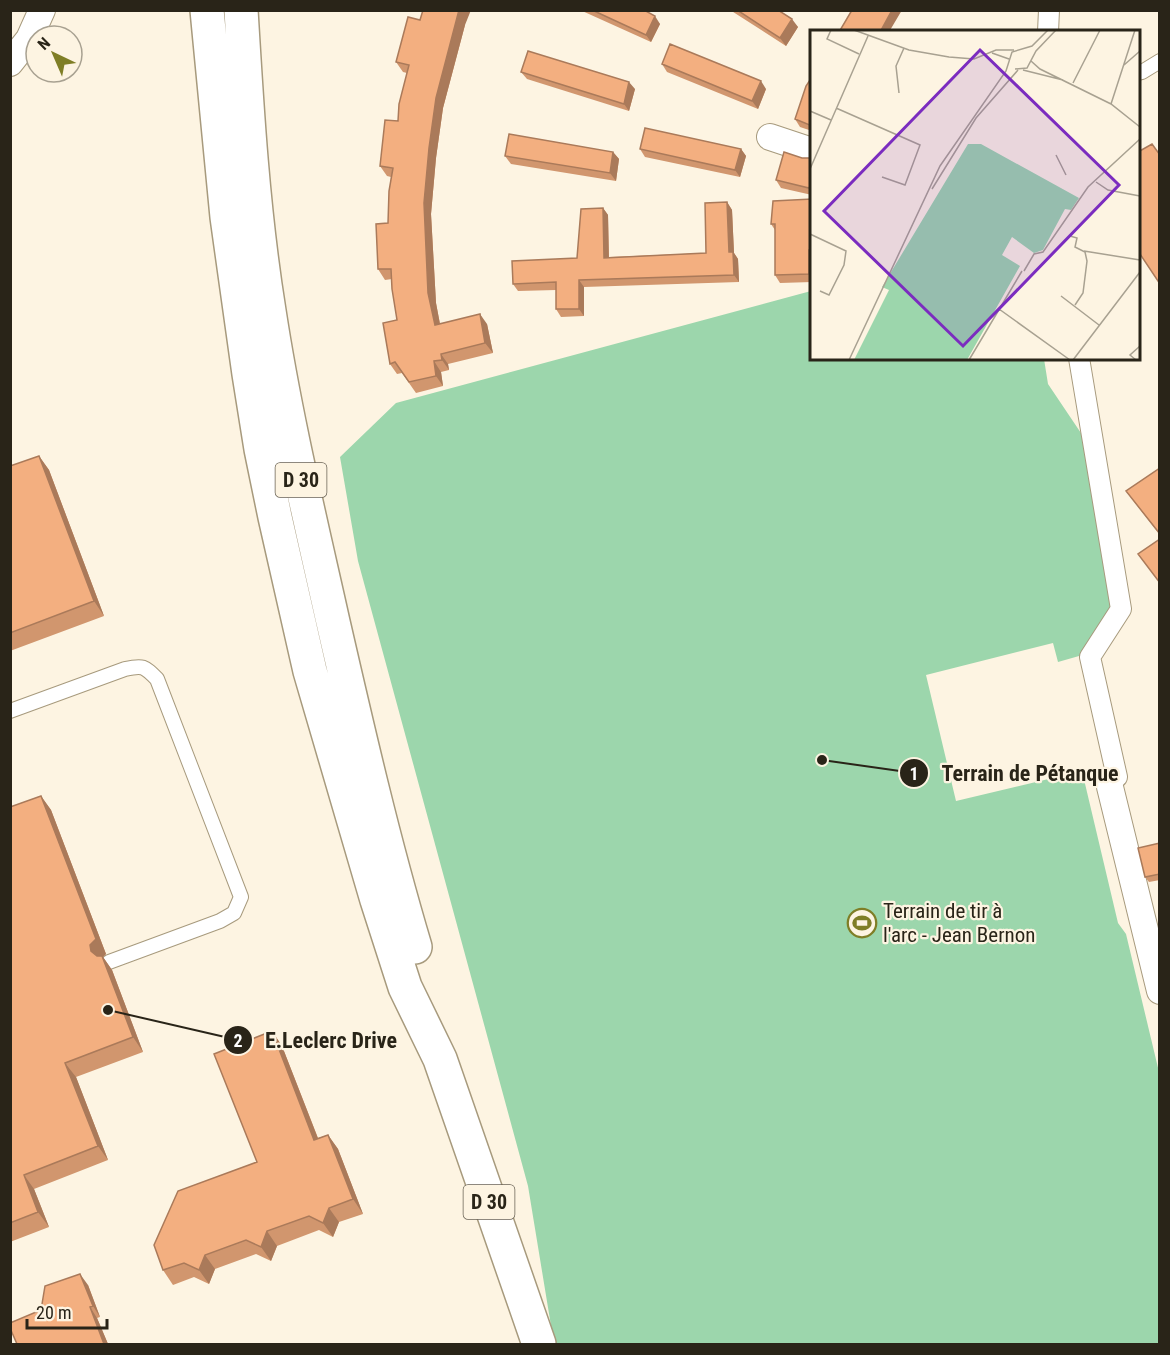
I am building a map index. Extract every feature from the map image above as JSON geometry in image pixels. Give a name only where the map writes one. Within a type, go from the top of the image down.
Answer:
[{"type":"main road","name":"D 30","points":[[207,10],[227,217],[251,385],[277,528],[310,671],[405,987],[440,1059],[539,1344]]},
{"type":"main road","name":"D 30","points":[[241,10],[254,201],[268,311],[287,412],[371,787],[425,982],[440,1059]]},
{"type":"street","points":[[10,63],[29,39],[42,10]]},
{"type":"street","points":[[1048,30],[1049,10]]},
{"type":"street","points":[[770,137],[810,150]]},
{"type":"street","points":[[1079,360],[1121,609],[1090,657],[1113,782],[1160,991]]},
{"type":"lane","points":[[1140,72],[1160,60]]},
{"type":"lane","points":[[10,711],[138,666],[146,668],[157,679],[241,897],[234,913],[220,921],[109,962]]},
{"type":"green space","points":[[810,291],[810,360],[1044,360],[1048,384],[1087,442],[1112,607],[1086,654],[1058,662],[1053,643],[926,675],[956,801],[1082,771],[1118,923],[1126,934],[1159,1072],[1159,1344],[554,1344],[528,1186],[358,561],[340,457],[396,403]]},
{"type":"building","points":[[423,10],[459,10],[436,98],[429,148],[424,203],[428,293],[435,325],[480,314],[485,343],[441,354],[442,360],[434,361],[436,376],[409,382],[395,362],[390,364],[383,323],[397,320],[391,269],[378,269],[376,224],[388,223],[389,191],[393,168],[380,166],[385,120],[398,121],[399,104],[409,65],[396,62],[408,17],[420,20]]},
{"type":"building","points":[[592,10],[644,10],[655,16],[646,35]]},
{"type":"building","points":[[737,10],[778,10],[792,19],[780,38]]},
{"type":"building","points":[[852,10],[892,10],[881,30],[840,30]]},
{"type":"building","points":[[670,44],[761,81],[752,101],[662,64]]},
{"type":"building","points":[[528,51],[629,82],[624,104],[521,72]]},
{"type":"building","points":[[810,80],[810,125],[795,119]]},
{"type":"building","points":[[645,128],[741,149],[735,170],[640,149]]},
{"type":"building","points":[[509,134],[613,152],[610,173],[505,156]]},
{"type":"building","points":[[1152,144],[1160,155],[1160,284],[1140,254],[1140,151]]},
{"type":"building","points":[[784,152],[802,158],[810,158],[809,188],[776,180]]},
{"type":"building","points":[[810,199],[809,274],[775,275],[775,224],[771,224],[773,201]]},
{"type":"building","points":[[727,202],[729,252],[733,252],[734,275],[579,280],[579,309],[556,309],[556,282],[513,284],[512,261],[577,258],[581,209],[603,208],[604,258],[706,253],[705,203]]},
{"type":"building","points":[[39,456],[94,601],[10,633],[10,466]]},
{"type":"building","points":[[1160,468],[1160,534],[1126,491]]},
{"type":"building","points":[[1160,539],[1160,583],[1138,554]]},
{"type":"building","points":[[41,796],[96,939],[90,945],[91,951],[97,956],[102,956],[133,1037],[65,1063],[98,1146],[24,1175],[38,1212],[10,1223],[10,807]]},
{"type":"building","points":[[1160,843],[1160,874],[1145,877],[1138,848]]},
{"type":"building","points":[[272,1031],[314,1140],[328,1135],[353,1199],[329,1208],[323,1223],[309,1216],[267,1231],[261,1247],[246,1240],[205,1255],[199,1270],[184,1263],[163,1270],[154,1245],[178,1191],[257,1162],[214,1054]]},
{"type":"building","points":[[80,1274],[93,1306],[90,1307],[104,1344],[17,1344],[10,1323],[41,1310],[45,1286]]},
{"type":"place","name":"Terrain de Pétanque","points":[[822,760]]},
{"type":"place","name":"Terrain de tir à l'arc - Jean Bernon","points":[[862,923]]},
{"type":"place","name":"E.Leclerc Drive","points":[[108,1010]]}]
